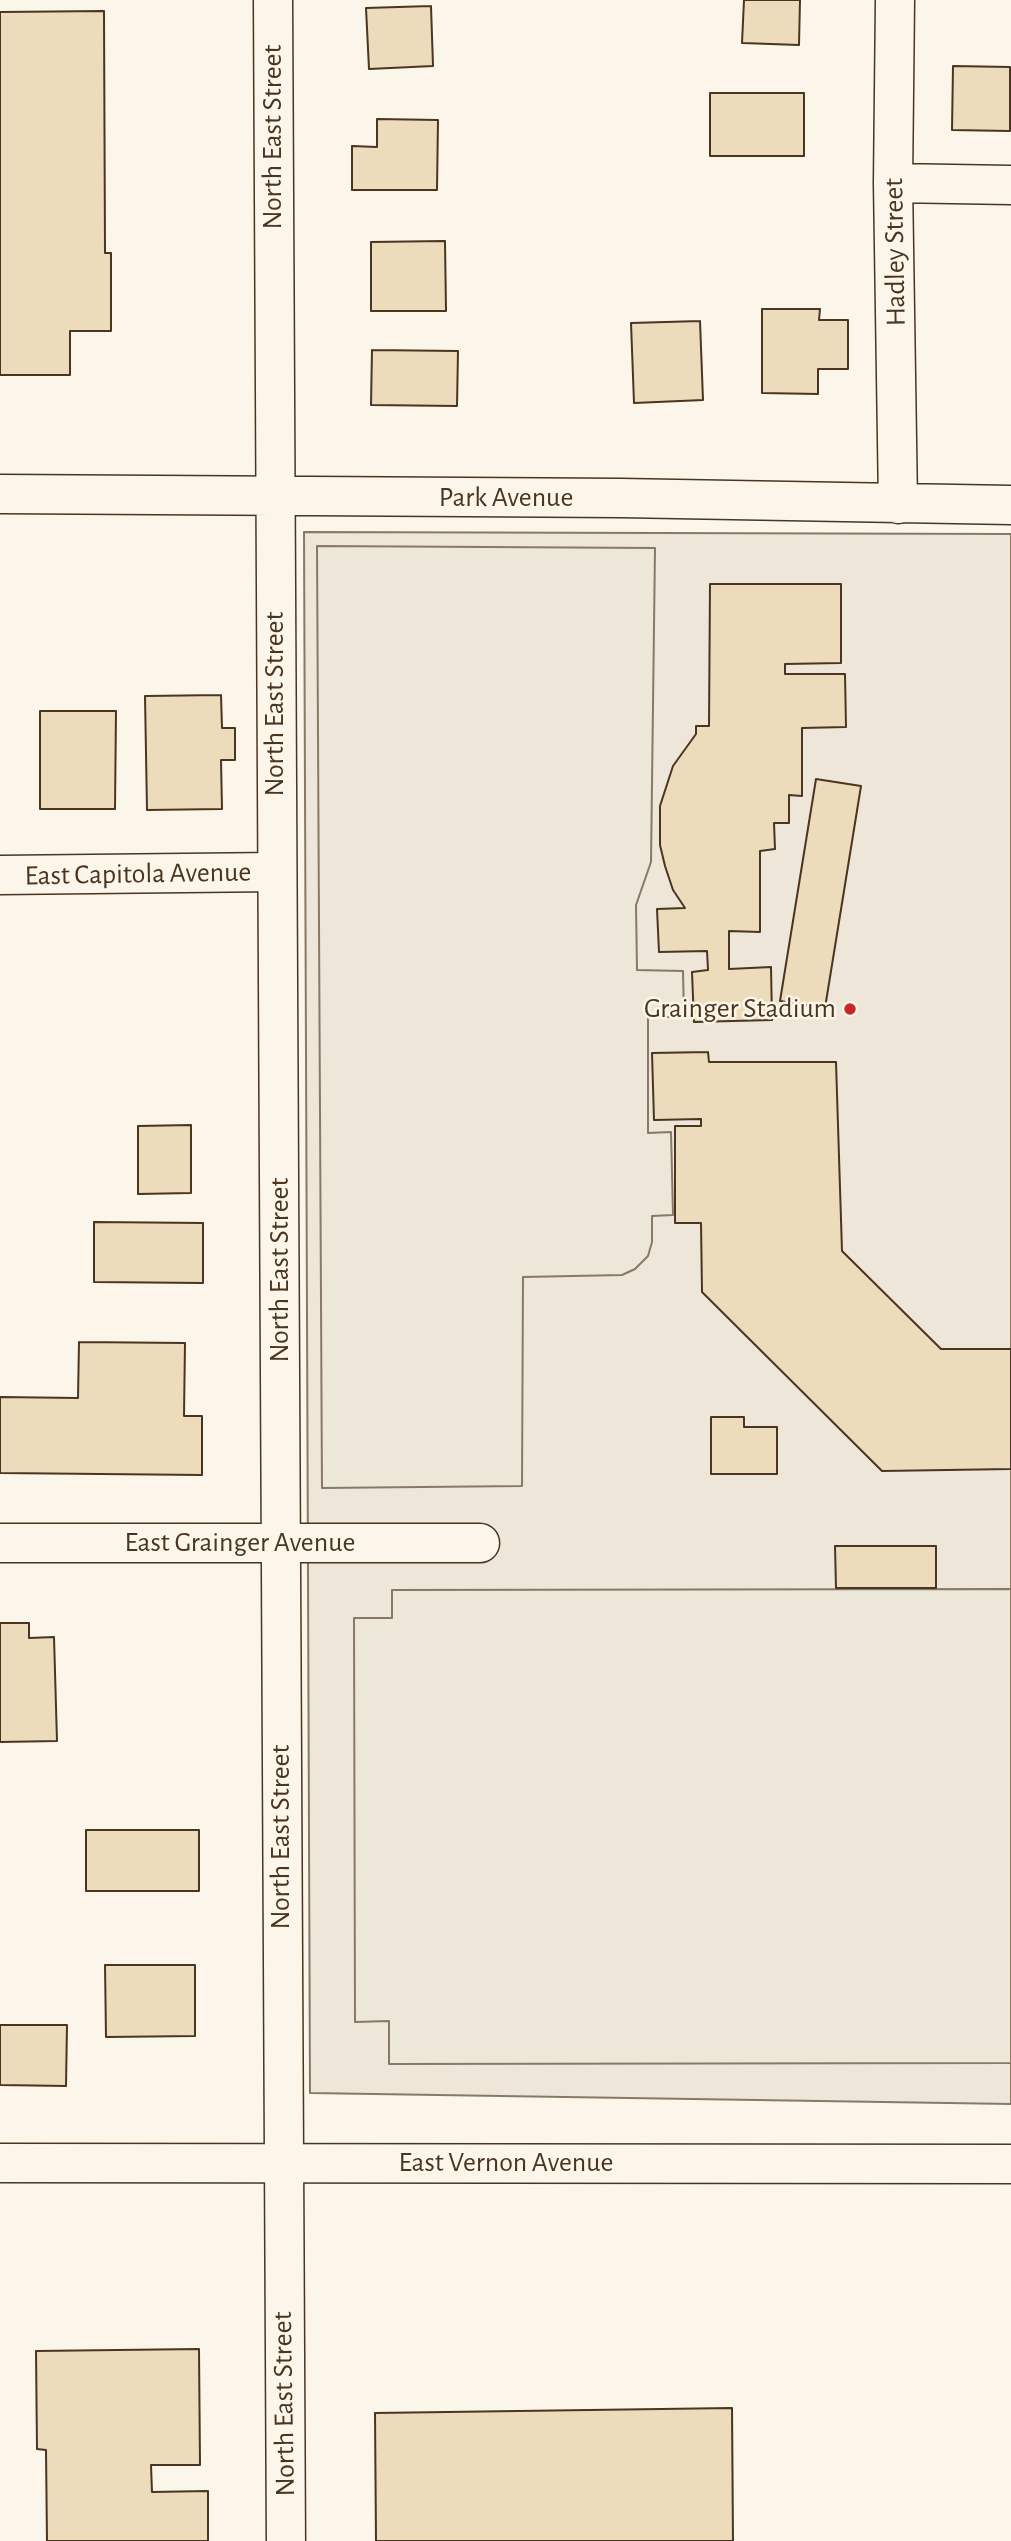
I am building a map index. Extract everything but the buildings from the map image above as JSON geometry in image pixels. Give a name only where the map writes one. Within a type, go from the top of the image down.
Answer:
[{"type":"street","name":"North East Street","points":[[273,0],[286,2541]]},
{"type":"street","name":"Hadley Street","points":[[895,0],[893,183],[898,504]]},
{"type":"street","points":[[893,183],[1011,185]]},
{"type":"street","name":"Park Avenue","points":[[0,494],[635,498],[1011,505]]},
{"type":"street","name":"East Capitola Avenue","points":[[0,876],[276,872]]},
{"type":"street","name":"East Grainger Avenue","points":[[0,1543],[480,1543]]},
{"type":"street","name":"East Vernon Avenue","points":[[0,2163],[1011,2164]]},
{"type":"shaded area","points":[[304,532],[1011,534],[1011,2104],[310,2093]]},
{"type":"shaded area","points":[[317,546],[655,548],[651,862],[636,905],[637,970],[683,971],[684,1017],[648,1017],[648,1133],[671,1132],[673,1215],[652,1216],[652,1242],[648,1256],[635,1269],[622,1275],[523,1277],[522,1486],[322,1488]]},
{"type":"shaded area","points":[[1011,1589],[1011,2063],[389,2064],[389,2021],[355,2022],[354,1618],[392,1618],[392,1590]]},
{"type":"place","name":"Grainger Stadium","points":[[850,1009]]}]
